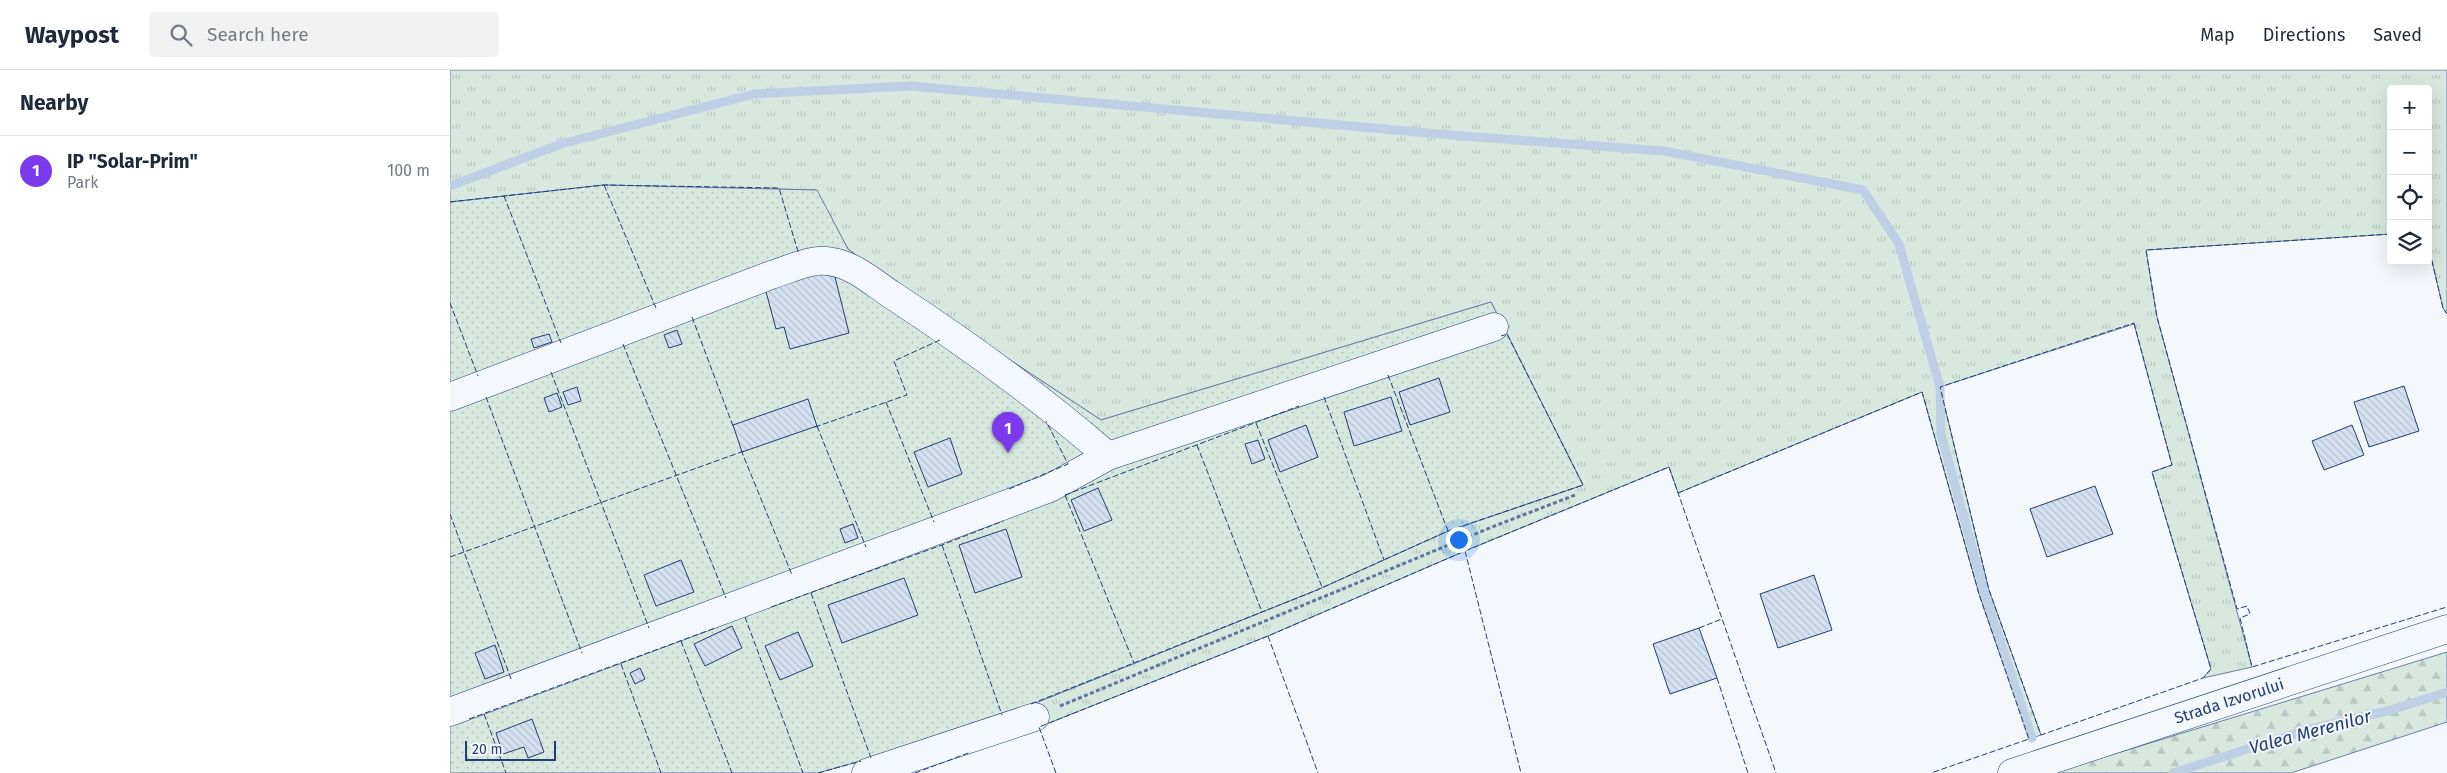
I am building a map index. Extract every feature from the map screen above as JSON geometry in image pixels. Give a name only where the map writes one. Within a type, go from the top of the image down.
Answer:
[{"type":"street","points":[[450,397],[771,275],[812,261],[832,261],[850,267],[913,308],[1063,417],[1108,456]]},
{"type":"street","points":[[450,712],[1050,488],[1108,456],[1494,327]]},
{"type":"street","name":"Strada Izvorului","points":[[2012,773],[2447,629]]},
{"type":"street","points":[[866,773],[1034,716]]},
{"type":"path","points":[[1034,716],[1492,527],[1575,495]]},
{"type":"green space","points":[[450,70],[2447,70],[2447,314],[2443,308],[2432,261],[2432,85],[2387,85],[2387,234],[2146,250],[2157,317],[2252,667],[2203,678],[2211,669],[2152,472],[2172,465],[2134,324],[1940,387],[1989,590],[2041,735],[2029,739],[1979,594],[1922,392],[1678,493],[1669,467],[1465,551],[1268,636],[1039,727],[1028,706],[1317,590],[1448,531],[1583,485],[1491,302],[1101,420],[901,288],[848,249],[816,190],[604,185],[450,202]]},
{"type":"green space","points":[[604,185],[817,190],[848,249],[901,288],[1101,420],[1491,302],[1583,485],[1448,531],[1317,590],[1028,706],[938,739],[818,773],[450,773],[450,202]]},
{"type":"green space","points":[[2447,652],[2447,722],[2291,773],[2052,773]]},
{"type":"building","points":[[821,273],[835,277],[849,333],[790,349],[784,327],[776,329],[765,288]]},
{"type":"building","points":[[677,330],[682,344],[669,348],[664,335]]},
{"type":"building","points":[[549,334],[552,342],[534,348],[531,339]]},
{"type":"building","points":[[1439,378],[1450,412],[1410,425],[1399,392]]},
{"type":"building","points":[[2404,386],[2419,431],[2369,447],[2354,402]]},
{"type":"building","points":[[577,387],[581,401],[568,405],[563,392]]},
{"type":"building","points":[[557,393],[562,407],[549,412],[544,398]]},
{"type":"building","points":[[1391,397],[1402,431],[1354,446],[1344,412]]},
{"type":"building","points":[[808,399],[817,426],[742,452],[733,425]]},
{"type":"building","points":[[1306,425],[1318,457],[1280,472],[1268,440]]},
{"type":"building","points":[[2352,425],[2364,455],[2324,470],[2312,441]]},
{"type":"building","points":[[950,438],[962,474],[928,487],[914,452]]},
{"type":"building","points":[[1258,440],[1265,459],[1252,464],[1245,444]]},
{"type":"building","points":[[2095,486],[2113,534],[2047,557],[2030,509]]},
{"type":"building","points":[[1098,488],[1112,520],[1084,531],[1071,500]]},
{"type":"building","points":[[853,524],[858,538],[845,543],[840,529]]},
{"type":"building","points":[[1006,529],[1022,577],[975,593],[959,545]]},
{"type":"building","points":[[681,560],[694,592],[656,606],[644,575]]},
{"type":"building","points":[[1814,575],[1832,630],[1778,648],[1760,594]]},
{"type":"building","points":[[904,578],[918,615],[842,643],[828,605]]},
{"type":"building","points":[[732,626],[742,648],[705,666],[694,644]]},
{"type":"building","points":[[1699,628],[1717,678],[1670,694],[1653,644]]},
{"type":"building","points":[[798,632],[813,666],[780,680],[765,646]]},
{"type":"building","points":[[495,645],[504,672],[485,679],[475,653]]},
{"type":"building","points":[[640,668],[645,679],[635,684],[630,673]]},
{"type":"building","points":[[532,719],[544,752],[528,758],[524,747],[503,754],[496,733]]},
{"type":"waterway","points":[[450,186],[561,144],[754,94],[911,86],[1450,135],[1664,151],[1863,190],[1899,244],[1940,387],[1941,434],[1984,591],[2032,738]]},
{"type":"waterway","name":"Valea Merenilor","points":[[2173,773],[2310,729],[2391,710],[2447,692]]},
{"type":"fence","points":[[604,185],[656,308]]},
{"type":"fence","points":[[450,202],[604,185],[779,188],[799,255]]},
{"type":"fence","points":[[504,196],[561,343]]},
{"type":"fence","points":[[2387,234],[2146,250],[2157,317],[2237,609],[2247,606],[2250,614],[2240,618],[2252,667],[2447,607]]},
{"type":"fence","points":[[2432,261],[2443,308],[2447,314]]},
{"type":"fence","points":[[450,303],[478,376]]},
{"type":"fence","points":[[692,317],[733,426]]},
{"type":"fence","points":[[2134,323],[2172,465],[2152,472],[2211,669],[2203,678],[2041,735],[1989,590],[1940,387],[2134,323]]},
{"type":"fence","points":[[1031,704],[1317,590],[1448,531],[1583,485],[1507,334],[1501,336]]},
{"type":"fence","points":[[815,427],[907,395],[894,361],[940,340]]},
{"type":"fence","points":[[623,344],[726,598]]},
{"type":"fence","points":[[551,372],[649,628]]},
{"type":"fence","points":[[1388,375],[1448,531]]},
{"type":"fence","points":[[1678,493],[1922,392],[1979,594],[2029,739],[1931,773]]},
{"type":"fence","points":[[486,397],[582,653]]},
{"type":"fence","points":[[1324,397],[1384,560]]},
{"type":"fence","points":[[886,402],[934,522]]},
{"type":"fence","points":[[1065,495],[1299,406]]},
{"type":"fence","points":[[1009,489],[1068,464],[1046,421]]},
{"type":"fence","points":[[1256,423],[1322,587]]},
{"type":"fence","points":[[817,426],[866,547]]},
{"type":"fence","points":[[1197,445],[1262,612]]},
{"type":"fence","points":[[741,450],[792,575]]},
{"type":"fence","points":[[450,557],[744,451]]},
{"type":"fence","points":[[1056,773],[1039,727],[1268,636],[1465,551],[1669,467],[1776,773]]},
{"type":"fence","points":[[1065,495],[1134,663]]},
{"type":"fence","points":[[450,514],[511,679]]},
{"type":"fence","points":[[771,607],[1003,521]]},
{"type":"fence","points":[[942,545],[1002,715]]},
{"type":"fence","points":[[1465,551],[1521,773]]},
{"type":"fence","points":[[811,593],[871,758]]},
{"type":"fence","points":[[745,617],[803,773]]},
{"type":"fence","points":[[1699,628],[1722,619]]},
{"type":"fence","points":[[469,719],[715,628]]},
{"type":"fence","points":[[1268,636],[1318,773]]},
{"type":"fence","points":[[681,641],[732,773]]},
{"type":"fence","points":[[621,664],[661,773]]},
{"type":"fence","points":[[1717,678],[1748,773]]},
{"type":"fence","points":[[484,714],[506,773]]},
{"type":"fence","points":[[915,773],[971,752]]},
{"type":"fence","points":[[818,773],[861,761]]},
{"type":"place","name":"IP \"Solar-Prim\"","points":[[1008,453]]}]
